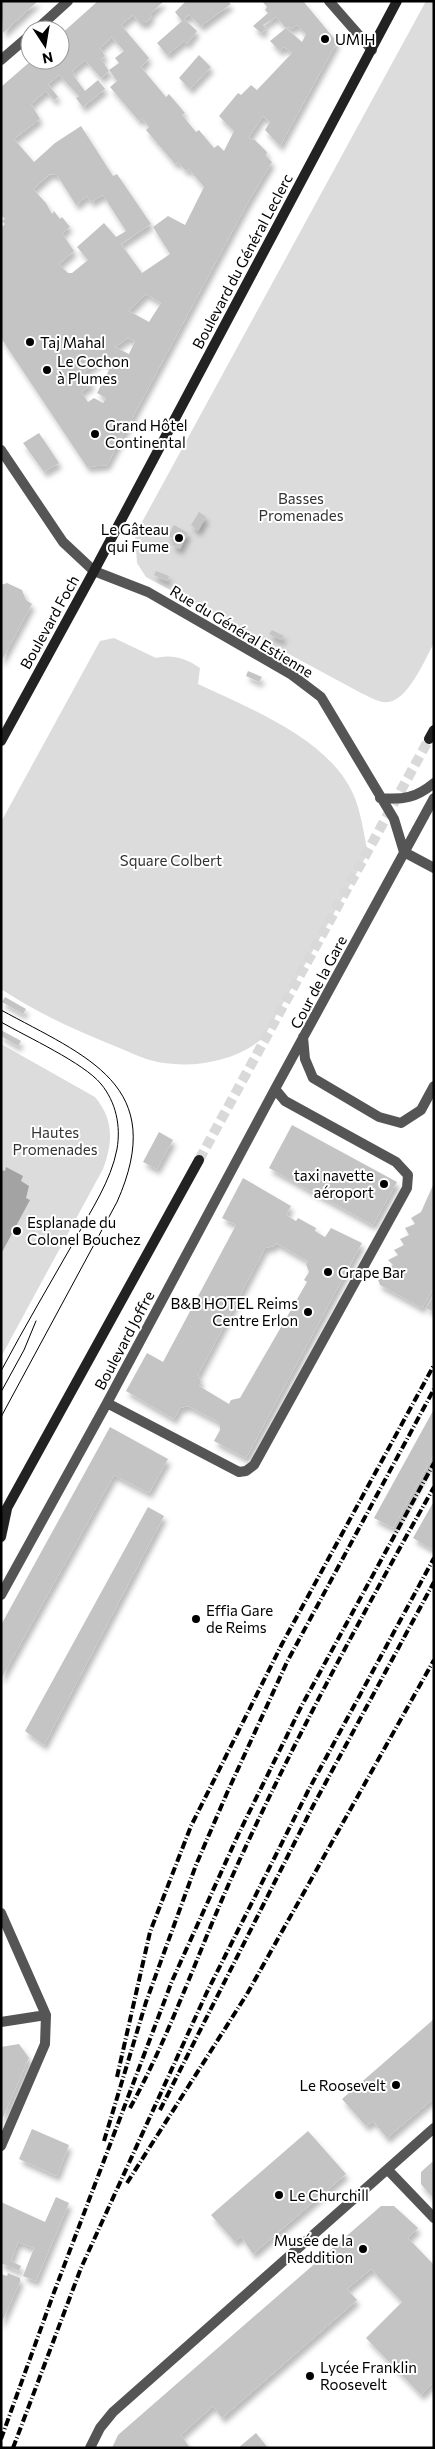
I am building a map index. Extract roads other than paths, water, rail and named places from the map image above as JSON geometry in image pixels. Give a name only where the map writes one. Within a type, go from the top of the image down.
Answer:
[{"type":"main road","name":"Boulevard du Général Leclerc","points":[[94,571],[397,1]]},
{"type":"main road","name":"Boulevard Foch","points":[[2,739],[94,571]]},
{"type":"main road","name":"Boulevard Joffre","points":[[1,1537],[4,1511],[199,1160]]},
{"type":"street","points":[[47,20],[68,1]]},
{"type":"street","points":[[329,1],[372,50]]},
{"type":"street","points":[[1,60],[20,44]]},
{"type":"street","points":[[1,450],[63,542],[94,571]]},
{"type":"street","name":"Rue du Général Estienne","points":[[94,571],[148,592],[292,675],[321,697],[394,820],[404,852]]},
{"type":"street","points":[[380,798],[403,800],[426,790],[434,783]]},
{"type":"street","name":"Cour de la Gare","points":[[434,798],[303,1037],[305,1059],[313,1078],[379,1117],[401,1124],[421,1110],[434,1086]]},
{"type":"street","points":[[404,852],[434,868]]},
{"type":"street","name":"Boulevard Joffre","points":[[275,1089],[285,1101],[396,1162],[408,1175],[407,1188],[254,1466],[246,1471],[239,1472],[107,1403],[275,1089],[303,1037]]},
{"type":"street","points":[[1,1595],[107,1403]]},
{"type":"street","points":[[1,1914],[46,2015],[45,2044],[1,2146]]},
{"type":"street","points":[[1,2022],[46,2015]]},
{"type":"street","points":[[90,2448],[100,2428],[113,2412],[434,2128]]},
{"type":"street","points":[[388,2170],[434,2218]]},
{"type":"tunnel","points":[[199,1160],[429,739]]},
{"type":"tram line","points":[[1,1010],[63,1043],[89,1061],[111,1080],[126,1102],[133,1129],[130,1162],[117,1202],[1,1417]]},
{"type":"tram line","points":[[1,1022],[69,1059],[93,1076],[106,1091],[114,1106],[118,1123],[117,1149],[105,1184],[1,1371]]},
{"type":"tram line","points":[[1,1392],[24,1350],[36,1321]]},
{"type":"railway","points":[[117,2077],[150,1932],[191,1826],[282,1644],[434,1365]]},
{"type":"railway","points":[[104,2141],[146,2002],[196,1865],[227,1793],[287,1662],[434,1389]]},
{"type":"railway","points":[[1,2439],[53,2295],[172,1981],[238,1835],[301,1707],[434,1463]]},
{"type":"railway","points":[[130,2108],[171,2024],[231,1879],[278,1779],[354,1632],[434,1487]]},
{"type":"railway","points":[[13,2448],[81,2268],[207,1992],[308,1791],[434,1558]]},
{"type":"railway","points":[[160,2110],[313,1806],[434,1582]]},
{"type":"railway","points":[[127,2183],[247,1994],[434,1660]]},
{"type":"place","name":"UMIH","points":[[325,39]]},
{"type":"place","name":"Taj Mahal","points":[[30,342]]},
{"type":"place","name":"Le Cochon à Plumes","points":[[47,370]]},
{"type":"place","name":"Grand Hôtel Continental","points":[[95,434]]},
{"type":"place","name":"Le Gâteau qui Fume","points":[[179,538]]},
{"type":"place","name":"taxi navette aéroport","points":[[384,1184]]},
{"type":"place","name":"Esplanade du Colonel Bouchez","points":[[17,1231]]},
{"type":"place","name":"Grape Bar","points":[[328,1272]]},
{"type":"place","name":"B&B HOTEL Reims Centre Erlon","points":[[308,1312]]},
{"type":"place","name":"Effia Gare de Reims","points":[[196,1619]]},
{"type":"place","name":"Le Roosevelt","points":[[396,2085]]},
{"type":"place","name":"Le Churchill","points":[[279,2195]]},
{"type":"place","name":"Musée de la Reddition","points":[[363,2249]]},
{"type":"place","name":"Lycée Franklin Roosevelt","points":[[310,2376]]},
{"type":"park label","name":"Basses Promenades","points":[[301,506]]},
{"type":"park label","name":"Square Colbert","points":[[171,860]]},
{"type":"park label","name":"Hautes Promenades","points":[[55,1140]]}]
